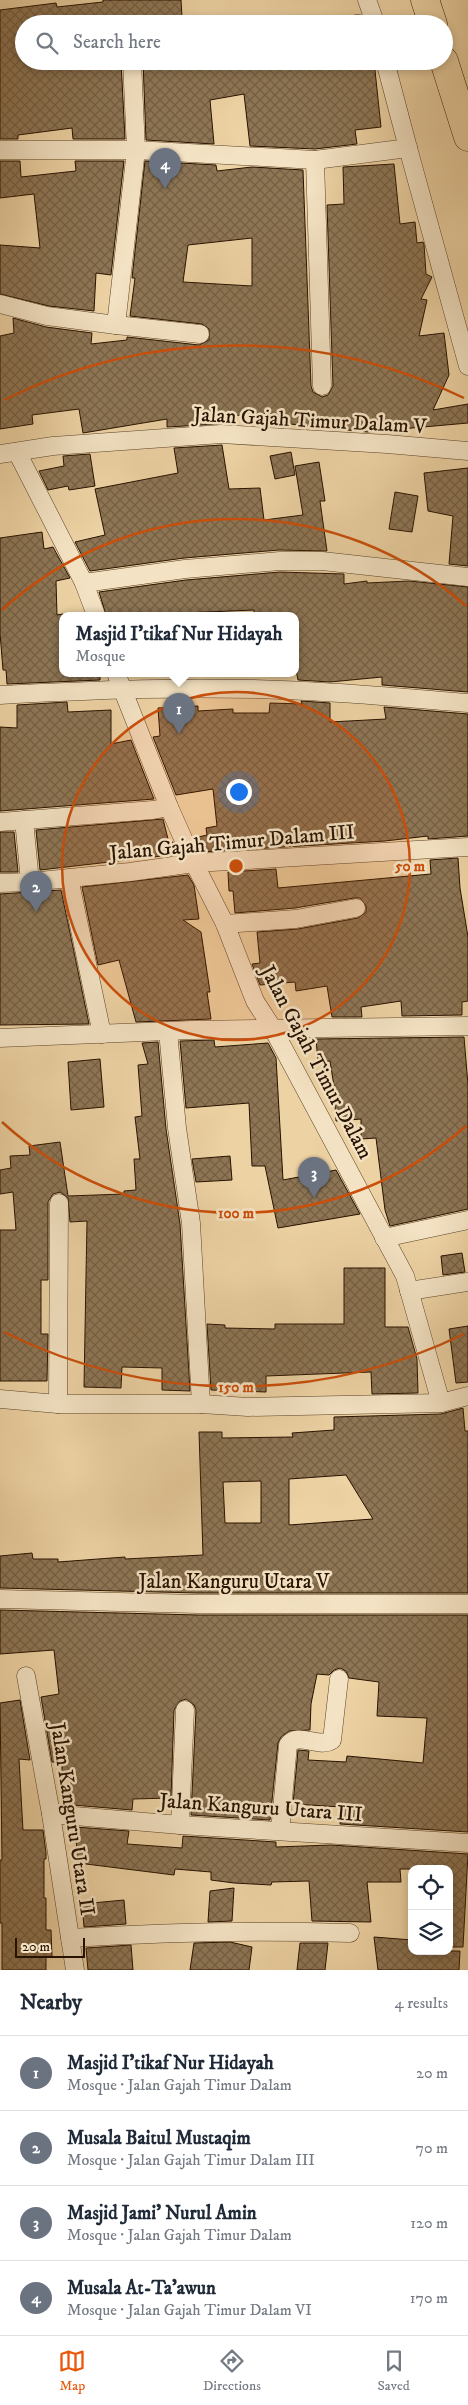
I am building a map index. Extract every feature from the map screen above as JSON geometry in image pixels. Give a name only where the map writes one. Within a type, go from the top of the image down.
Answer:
[{"type":"highway","points":[[425,0],[430,15]]},
{"type":"highway","points":[[447,70],[468,137]]},
{"type":"street","points":[[367,0],[372,15]]},
{"type":"street","points":[[116,325],[136,150],[132,70]]},
{"type":"street","points":[[387,70],[468,366]]},
{"type":"street","points":[[0,150],[136,150],[316,160],[408,148]]},
{"type":"street","points":[[316,160],[322,386]]},
{"type":"street","points":[[0,304],[47,316],[200,334]]},
{"type":"street","name":"Jalan Gajah Timur Dalam V","points":[[9,453],[53,446],[221,434],[468,451]]},
{"type":"street","points":[[9,453],[84,583],[95,612]]},
{"type":"street","points":[[84,583],[185,569],[280,560],[322,561],[468,577]]},
{"type":"street","points":[[0,695],[119,681],[468,703]]},
{"type":"street","name":"Jalan Gajah Timur Dalam","points":[[119,681],[169,807],[194,863],[225,924],[255,1002],[273,1029],[405,1276],[440,1403]]},
{"type":"street","points":[[0,822],[153,810],[169,807]]},
{"type":"street","points":[[24,820],[30,882]]},
{"type":"street","name":"Jalan Gajah Timur Dalam III","points":[[0,883],[69,878],[194,863],[468,847]]},
{"type":"street","points":[[69,878],[102,1034]]},
{"type":"street","points":[[225,924],[296,920],[356,908]]},
{"type":"street","points":[[0,1038],[168,1031],[468,1026]]},
{"type":"street","points":[[168,1031],[178,1128],[191,1223],[201,1404]]},
{"type":"street","points":[[58,1404],[59,1203]]},
{"type":"street","points":[[384,1238],[468,1220]]},
{"type":"street","points":[[409,1292],[468,1282]]},
{"type":"street","points":[[0,1400],[58,1404],[201,1404],[248,1407],[440,1403],[468,1396]]},
{"type":"street","name":"Jalan Kanguru Utara V","points":[[0,1599],[198,1604],[468,1604]]},
{"type":"street","name":"Jalan Kanguru Utara II","points":[[26,1676],[51,1814],[75,1970]]},
{"type":"street","points":[[280,1831],[288,1745],[296,1740],[326,1743],[332,1740],[339,1679]]},
{"type":"street","points":[[180,1825],[185,1710]]},
{"type":"street","name":"Jalan Kanguru Utara III","points":[[51,1814],[180,1825],[468,1843]]},
{"type":"street","points":[[70,1938],[158,1932],[243,1930],[350,1933]]},
{"type":"building","points":[[103,0],[181,0],[182,15],[15,15],[15,70],[121,70],[125,139],[73,139],[72,128],[18,135],[18,139],[0,139],[0,10],[56,3],[57,7],[103,2]]},
{"type":"building","points":[[143,70],[375,70],[381,127],[355,130],[357,144],[315,149],[250,146],[244,94],[210,100],[214,144],[146,140]]},
{"type":"building","points":[[0,161],[20,161],[21,177],[76,171],[75,161],[124,161],[111,275],[96,273],[94,311],[49,306],[0,294],[0,245],[40,248],[34,194],[0,198]]},
{"type":"building","points":[[145,161],[216,165],[217,171],[252,167],[303,170],[311,386],[313,392],[322,397],[328,395],[333,386],[327,205],[344,204],[343,167],[394,164],[400,224],[415,222],[417,243],[423,242],[424,244],[426,274],[432,277],[421,299],[427,300],[419,336],[444,333],[449,375],[433,410],[468,404],[468,423],[367,432],[270,422],[271,413],[228,416],[229,421],[219,424],[167,427],[167,419],[83,433],[79,409],[32,415],[33,424],[0,429],[0,336],[14,333],[13,318],[46,327],[92,333],[91,344],[127,340],[127,337],[199,345],[209,340],[209,329],[202,324],[130,316],[135,278],[132,278]],"holes":[[[252,238],[252,286],[183,282],[188,245]]]},
{"type":"building","points":[[222,445],[229,489],[260,488],[264,520],[303,515],[295,466],[319,462],[325,501],[320,501],[327,551],[279,550],[184,558],[90,571],[75,542],[105,535],[95,489],[178,473],[174,448]]},
{"type":"building","points":[[291,452],[295,475],[275,479],[270,456]]},
{"type":"building","points":[[90,454],[95,486],[69,490],[68,486],[48,490],[39,471],[64,466],[63,456]]},
{"type":"building","points":[[468,468],[468,566],[449,564],[453,516],[428,511],[424,473]]},
{"type":"building","points":[[395,492],[418,496],[412,532],[389,529]]},
{"type":"building","points":[[42,532],[44,549],[53,547],[70,578],[56,581],[57,615],[59,615],[59,677],[100,677],[100,680],[7,684],[6,670],[3,670],[0,633],[0,538]]},
{"type":"building","points":[[280,572],[344,574],[344,584],[367,581],[367,583],[409,581],[468,587],[468,692],[382,685],[382,677],[330,682],[298,680],[299,612],[254,612],[254,610],[105,612],[99,592],[186,580]]},
{"type":"building","points":[[301,701],[330,703],[330,722],[386,719],[384,707],[468,714],[468,836],[428,839],[428,836],[385,841],[201,852],[194,838],[207,835],[206,828],[217,826],[213,789],[176,795],[153,737],[160,736],[158,708],[198,706],[198,711],[233,709],[233,713],[269,713],[270,703],[302,704]]},
{"type":"building","points":[[67,702],[68,712],[111,710],[111,744],[131,740],[154,799],[0,811],[0,727],[17,728],[17,705]]},
{"type":"building","points":[[163,819],[169,843],[173,842],[179,854],[40,870],[36,830]]},
{"type":"building","points":[[0,832],[14,832],[18,872],[0,872]]},
{"type":"building","points":[[458,858],[460,888],[468,937],[468,1001],[462,1002],[462,1015],[402,1016],[401,1001],[361,1007],[362,1017],[332,1017],[327,986],[296,991],[295,982],[260,985],[252,964],[260,963],[257,932],[298,929],[358,918],[366,912],[366,906],[360,898],[354,898],[295,908],[235,913],[233,891],[229,891],[228,872],[276,869],[278,888],[431,874],[430,860]]},
{"type":"building","points":[[188,875],[194,885],[199,919],[183,920],[201,932],[210,992],[207,992],[211,1019],[136,1022],[119,960],[98,965],[82,887]]},
{"type":"building","points":[[61,890],[89,1024],[0,1025],[0,894]]},
{"type":"building","points":[[464,1037],[468,1085],[468,1209],[390,1226],[385,1210],[376,1138],[361,1139],[361,1119],[336,1121],[330,1061],[318,1062],[316,1039]]},
{"type":"building","points":[[214,1040],[215,1047],[268,1043],[276,1058],[283,1180],[336,1170],[360,1214],[278,1228],[265,1166],[252,1166],[249,1103],[186,1108],[180,1041]]},
{"type":"building","points":[[158,1042],[166,1129],[180,1224],[190,1391],[162,1390],[162,1368],[122,1367],[121,1388],[84,1387],[87,1221],[70,1222],[68,1198],[60,1192],[53,1194],[48,1202],[48,1280],[41,1280],[41,1334],[48,1334],[47,1381],[0,1381],[0,1230],[16,1230],[13,1192],[0,1194],[0,1170],[11,1168],[10,1156],[30,1155],[29,1146],[60,1142],[68,1196],[124,1194],[124,1191],[136,1190],[134,1159],[140,1159],[135,1117],[142,1116],[138,1065],[148,1064],[142,1043]]},
{"type":"building","points":[[100,1059],[104,1107],[71,1110],[68,1062]]},
{"type":"building","points":[[230,1156],[232,1180],[196,1182],[192,1159]]},
{"type":"building","points":[[462,1253],[465,1272],[443,1275],[441,1256]]},
{"type":"building","points":[[344,1268],[385,1268],[385,1327],[408,1327],[417,1359],[418,1393],[372,1394],[371,1372],[266,1376],[266,1392],[211,1390],[207,1324],[225,1325],[225,1328],[275,1329],[275,1324],[344,1324]]},
{"type":"building","points":[[468,1326],[468,1382],[456,1383],[449,1329]]},
{"type":"building","points":[[463,1408],[465,1431],[468,1431],[468,1593],[198,1593],[0,1588],[0,1556],[32,1553],[33,1559],[58,1559],[58,1562],[125,1557],[125,1559],[203,1555],[199,1432],[222,1432],[222,1438],[293,1437],[292,1433],[334,1430],[334,1417],[441,1414]],"holes":[[[346,1475],[373,1519],[289,1525],[289,1479]],[[261,1481],[261,1523],[225,1523],[223,1482]]]},
{"type":"building","points":[[0,1610],[198,1615],[468,1615],[468,1832],[340,1824],[342,1807],[293,1804],[298,1750],[309,1751],[308,1760],[346,1762],[347,1756],[423,1763],[427,1718],[377,1716],[379,1682],[349,1678],[346,1671],[340,1668],[334,1670],[329,1675],[317,1674],[311,1704],[310,1730],[289,1731],[281,1737],[278,1743],[270,1820],[191,1815],[196,1710],[194,1705],[186,1699],[180,1701],[174,1710],[171,1798],[133,1799],[132,1810],[73,1805],[70,1770],[62,1771],[62,1762],[52,1762],[41,1697],[59,1694],[54,1650],[0,1654]]},
{"type":"building","points":[[20,1700],[30,1760],[19,1759],[23,1830],[43,1830],[46,1853],[46,1859],[44,1859],[44,1898],[46,1898],[46,1930],[51,1930],[52,1956],[46,1957],[46,1970],[2,1970],[2,1923],[0,1923],[0,1860],[2,1860],[0,1703]]},
{"type":"building","points":[[75,1827],[129,1831],[127,1844],[182,1848],[183,1836],[276,1842],[276,1847],[331,1845],[468,1854],[463,1947],[453,1947],[453,1865],[408,1865],[408,1869],[400,1869],[401,1882],[367,1882],[371,1922],[312,1921],[309,1881],[272,1882],[271,1885],[234,1883],[211,1880],[211,1872],[175,1869],[174,1875],[78,1863]]},
{"type":"building","points":[[234,1888],[232,1921],[208,1922],[210,1891]]},
{"type":"building","points":[[124,1900],[126,1924],[84,1927],[82,1904]]},
{"type":"building","points":[[374,1937],[408,1940],[408,1955],[453,1955],[453,1951],[460,1951],[459,1970],[378,1970]]},
{"type":"building","points":[[230,1942],[252,1947],[249,1970],[190,1970],[194,1943]]},
{"type":"building","points":[[300,1943],[328,1943],[325,1970],[297,1970]]},
{"type":"building","points":[[131,1945],[133,1970],[88,1970],[86,1948]]},
{"type":"place","name":"Musala At-Ta'awun","points":[[165,189]]},
{"type":"place","name":"Masjid I'tikaf Nur Hidayah","points":[[179,734]]},
{"type":"place","name":"Musala Baitul Mustaqim","points":[[36,912]]},
{"type":"place","name":"Masjid Jami' Nurul Amin","points":[[314,1198]]}]
